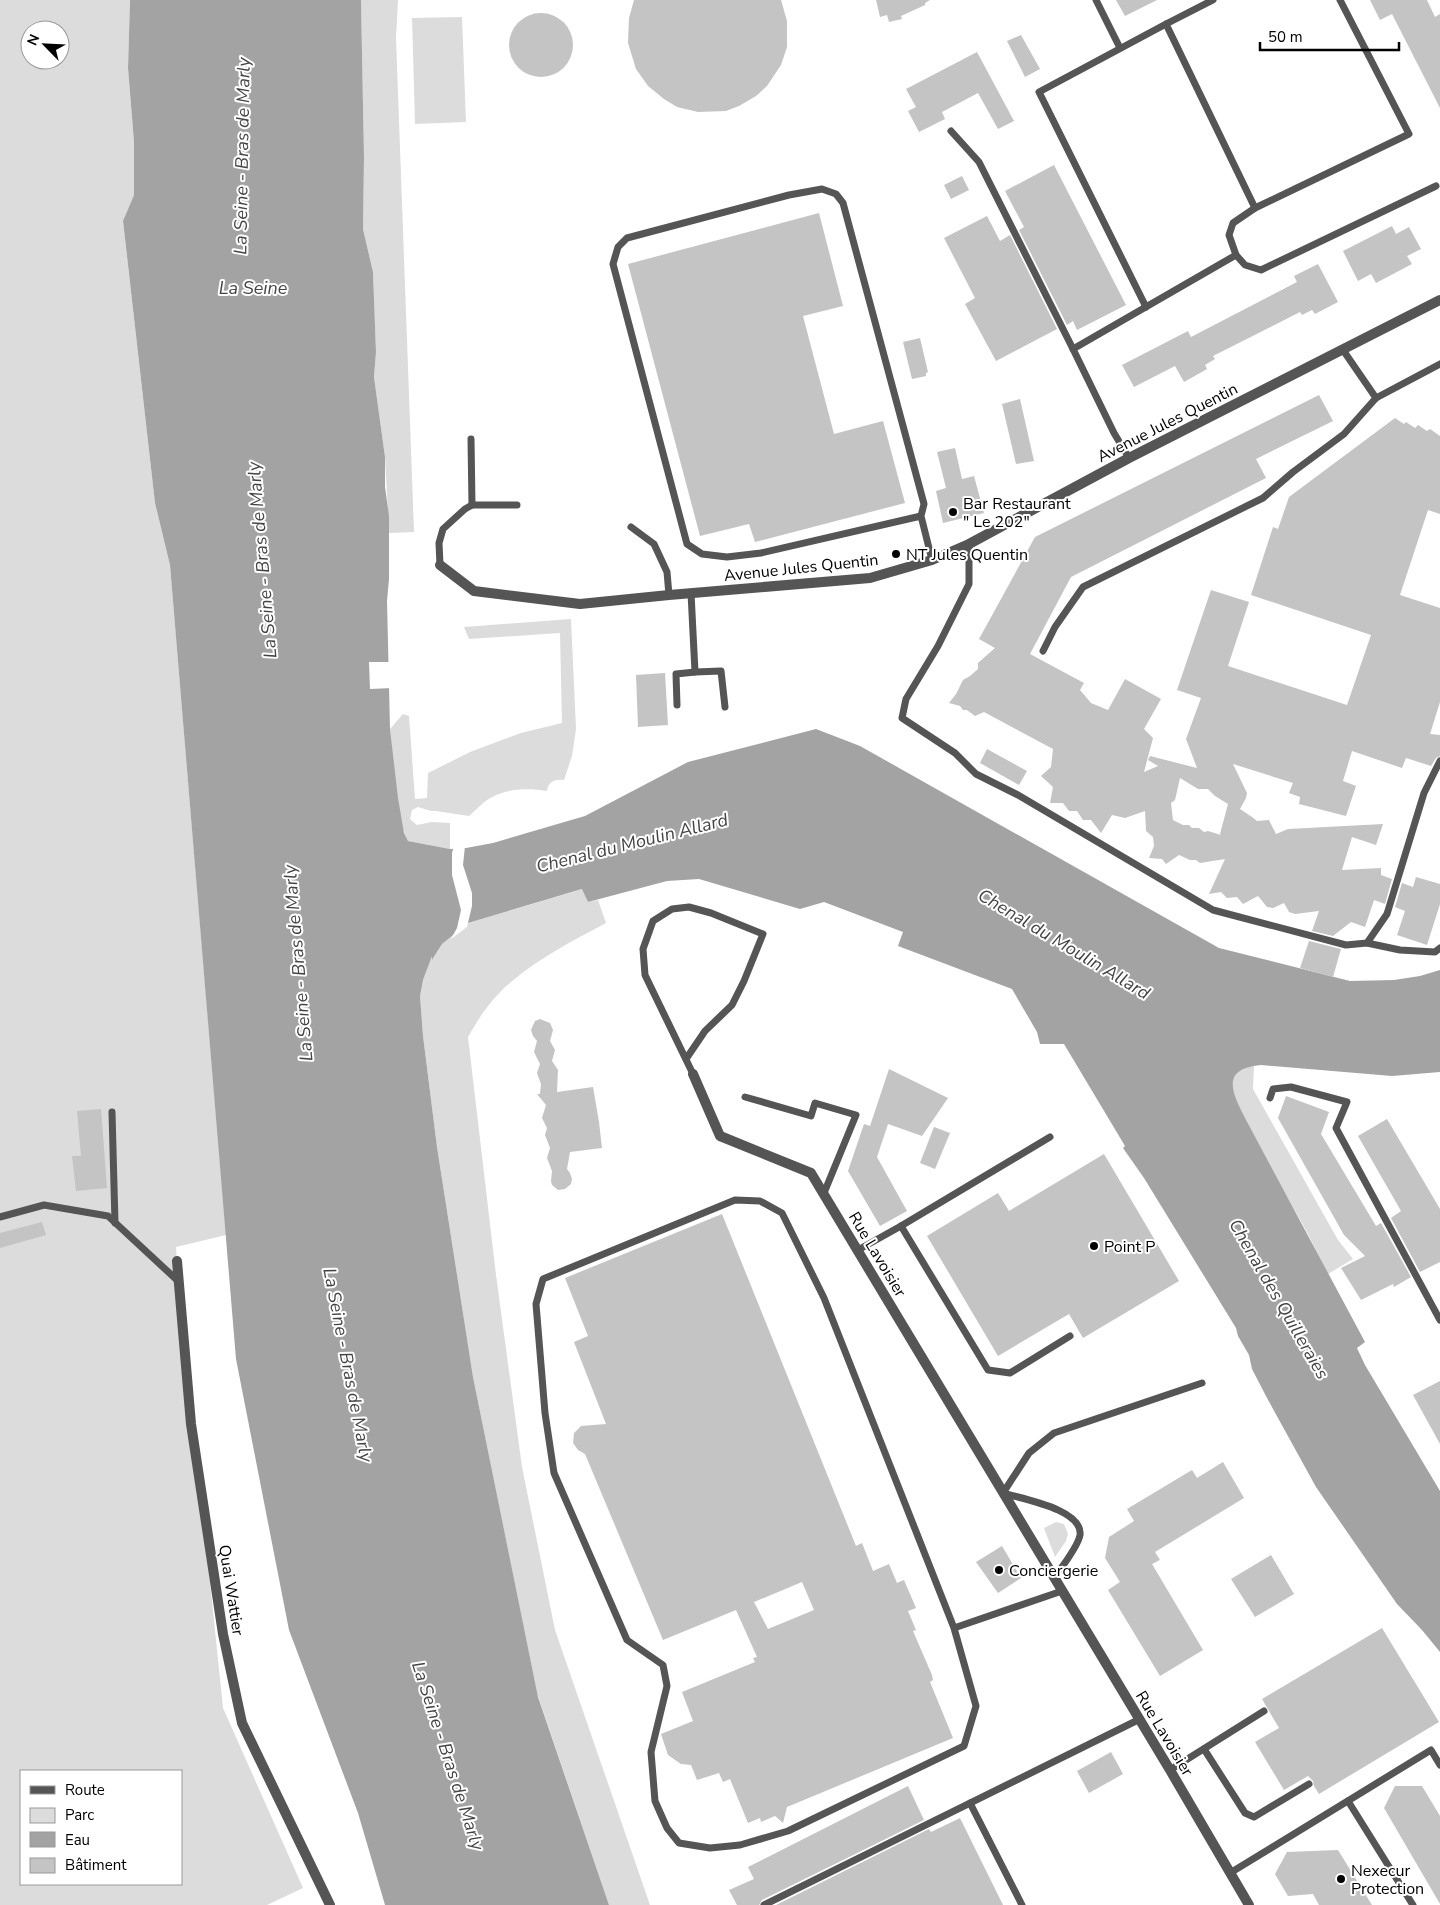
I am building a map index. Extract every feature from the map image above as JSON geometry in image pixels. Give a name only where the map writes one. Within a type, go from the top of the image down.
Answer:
[{"type":"street","name":"Avenue Jules Quentin","points":[[440,565],[474,591],[580,604],[870,578],[932,560],[970,544],[1129,458],[1440,300]]},
{"type":"street","name":"Rue Lavoisier","points":[[693,1074],[720,1136],[811,1173],[1170,1770],[1249,1905]]},
{"type":"street","name":"Quai Wattier","points":[[177,1261],[191,1424],[224,1634],[242,1723],[330,1905]]},
{"type":"lane","points":[[1096,0],[1120,48]]},
{"type":"lane","points":[[1146,307],[1039,92],[1213,0]]},
{"type":"lane","points":[[1340,0],[1409,134],[1254,208],[1232,223],[1229,235],[1236,255],[1245,265],[1261,270],[1436,186]]},
{"type":"lane","points":[[1166,24],[1254,208]]},
{"type":"lane","points":[[952,130],[979,162],[1114,433],[1129,458]]},
{"type":"lane","points":[[921,516],[761,553],[726,557],[702,554],[687,544],[613,264],[618,247],[627,238],[789,195],[822,189],[836,194],[844,203],[924,504],[921,516],[932,560]]},
{"type":"lane","points":[[1073,348],[1236,255]]},
{"type":"lane","points":[[1343,350],[1376,398]]},
{"type":"lane","points":[[1043,651],[1055,627],[1083,588],[1263,498],[1293,472],[1344,434],[1376,398],[1440,364]]},
{"type":"lane","points":[[470,439],[472,505]]},
{"type":"lane","points":[[440,565],[439,543],[443,529],[465,509],[472,505],[517,505]]},
{"type":"lane","points":[[631,527],[654,544],[667,572],[669,595]]},
{"type":"lane","points":[[970,544],[969,584],[938,646],[906,699],[902,718],[955,753],[976,774],[1018,795],[1213,910],[1346,945],[1368,943],[1400,950],[1434,952],[1440,948]]},
{"type":"lane","points":[[690,593],[695,672]]},
{"type":"lane","points":[[678,705],[676,674],[721,671],[725,707]]},
{"type":"lane","points":[[1368,943],[1387,914],[1424,793],[1440,761]]},
{"type":"lane","points":[[686,1058],[705,1032],[732,1004],[744,981],[763,934],[711,913],[689,907],[672,909],[653,921],[643,949],[645,975],[693,1074]]},
{"type":"lane","points":[[1270,1098],[1273,1089],[1291,1087],[1347,1102],[1336,1128],[1440,1320]]},
{"type":"lane","points":[[745,1097],[811,1116],[815,1103],[856,1115],[824,1193]]},
{"type":"lane","points":[[112,1112],[116,1223]]},
{"type":"lane","points":[[858,1250],[1050,1136]]},
{"type":"lane","points":[[734,1200],[760,1201],[782,1213],[824,1298],[954,1628],[976,1706],[964,1746],[788,1831],[740,1845],[710,1848],[679,1843],[666,1828],[655,1801],[651,1752],[667,1686],[663,1665],[627,1640],[554,1473],[546,1413],[536,1304],[543,1279],[734,1200]]},
{"type":"lane","points":[[0,1217],[44,1205],[108,1216],[178,1282]]},
{"type":"lane","points":[[901,1226],[988,1370],[1010,1373],[1070,1336]]},
{"type":"lane","points":[[1054,1578],[1075,1547],[1080,1536],[1079,1527],[1075,1520],[1059,1510],[1003,1493],[1029,1453],[1054,1433],[1202,1383]]},
{"type":"lane","points":[[954,1628],[1062,1591]]},
{"type":"lane","points":[[1170,1770],[1264,1711]]},
{"type":"lane","points":[[764,1905],[1140,1720]]},
{"type":"lane","points":[[1204,1749],[1245,1813],[1254,1817],[1309,1784]]},
{"type":"lane","points":[[1230,1873],[1431,1750],[1440,1765]]},
{"type":"lane","points":[[1348,1801],[1413,1905]]},
{"type":"lane","points":[[970,1803],[1022,1905]]},
{"type":"green space","points":[[0,0],[130,0],[128,68],[134,142],[134,195],[123,222],[155,503],[170,565],[226,1235],[176,1247],[177,1261],[223,1708],[303,1888],[267,1905],[0,1905]]},
{"type":"green space","points":[[361,0],[398,0],[396,38],[414,532],[389,533],[385,457],[374,377],[376,352],[373,272],[363,229],[364,157]]},
{"type":"green space","points":[[462,17],[466,122],[415,124],[412,18]]},
{"type":"green space","points":[[571,619],[576,729],[572,756],[564,780],[553,781],[547,791],[524,789],[501,793],[487,800],[469,816],[431,811],[418,807],[412,810],[410,819],[417,825],[432,822],[450,823],[450,849],[408,841],[398,803],[390,729],[403,714],[409,716],[415,799],[427,798],[428,773],[470,752],[521,733],[562,723],[560,633],[469,639],[464,627]]},
{"type":"green space","points":[[583,889],[588,902],[598,900],[606,923],[545,957],[511,982],[487,1008],[468,1037],[496,1275],[522,1467],[555,1630],[650,1905],[609,1905],[537,1693],[473,1377],[437,1147],[420,996],[423,980],[432,955],[433,959],[442,944],[468,923]]},
{"type":"green space","points":[[1254,1066],[1253,1089],[1338,1240],[1353,1259],[1328,1274],[1250,1129],[1234,1093],[1232,1083],[1237,1073]]},
{"type":"green space","points":[[1056,1522],[1064,1524],[1068,1534],[1066,1541],[1055,1557],[1044,1528]]},
{"type":"water","name":"La Seine","points":[[130,0],[361,0],[364,157],[363,229],[373,272],[376,352],[374,377],[385,457],[385,487],[389,516],[387,601],[390,729],[398,798],[404,833],[408,841],[450,849],[493,843],[585,816],[688,762],[816,729],[860,746],[1219,948],[1350,981],[1394,980],[1420,976],[1440,970],[1440,1072],[1392,1076],[1261,1065],[1239,1071],[1234,1077],[1233,1083],[1236,1099],[1245,1118],[1365,1342],[1357,1348],[1365,1365],[1440,1491],[1440,1652],[1397,1604],[1316,1487],[1252,1369],[1249,1355],[1238,1336],[1236,1328],[1144,1178],[1123,1148],[1125,1146],[1064,1044],[1040,1044],[1037,1032],[1012,989],[898,946],[903,932],[824,902],[800,909],[699,879],[667,881],[588,902],[582,889],[468,923],[442,944],[432,960],[432,956],[423,980],[420,996],[437,1147],[473,1377],[538,1697],[609,1905],[385,1905],[358,1813],[289,1630],[236,1359],[170,565],[155,503],[123,221],[134,195],[134,142],[128,68]]},
{"type":"pier","points":[[369,662],[391,662],[392,688],[370,689]]},
{"type":"pier","points":[[454,846],[465,846],[463,865],[472,893],[472,906],[467,927],[451,939],[457,928],[461,910],[452,875],[452,853]]},
{"type":"building","points":[[634,0],[781,0],[787,21],[787,47],[781,65],[767,86],[756,96],[739,106],[726,111],[698,112],[677,107],[648,86],[636,69],[628,43],[629,18]]},
{"type":"building","points":[[876,0],[930,0],[925,5],[901,16],[902,19],[889,22],[887,15],[880,17]]},
{"type":"building","points":[[1116,0],[1157,0],[1125,16]]},
{"type":"building","points":[[1370,0],[1427,0],[1435,17],[1440,14],[1440,108],[1392,14],[1380,20]]},
{"type":"building","points":[[535,13],[547,13],[564,22],[571,33],[573,45],[571,57],[564,68],[547,77],[535,77],[523,72],[514,63],[509,51],[509,39],[514,27],[523,18]]},
{"type":"building","points":[[1021,35],[1040,69],[1025,77],[1007,41]]},
{"type":"building","points":[[977,52],[1014,121],[998,129],[978,93],[942,112],[945,119],[919,132],[908,111],[916,107],[906,89]]},
{"type":"building","points":[[1054,165],[1126,305],[1077,330],[1073,321],[1067,325],[1019,230],[1024,227],[1005,191]]},
{"type":"building","points":[[962,176],[969,190],[951,199],[944,185]]},
{"type":"building","points":[[819,213],[843,306],[803,316],[834,434],[883,421],[905,503],[755,542],[749,524],[700,536],[628,264]]},
{"type":"building","points":[[987,216],[1000,241],[1010,235],[1057,329],[996,361],[965,304],[975,298],[944,238]]},
{"type":"building","points":[[1392,226],[1396,234],[1409,227],[1421,249],[1407,256],[1412,264],[1376,283],[1371,274],[1358,281],[1343,251]]},
{"type":"building","points":[[1318,264],[1338,302],[1315,314],[1312,310],[1302,315],[1300,312],[1213,356],[1215,359],[1205,365],[1207,369],[1184,382],[1175,366],[1134,387],[1122,365],[1188,331],[1191,337],[1297,282],[1294,276]]},
{"type":"building","points":[[920,338],[928,372],[926,376],[912,379],[903,342]]},
{"type":"building","points":[[1319,395],[1333,421],[1256,459],[1266,478],[1071,577],[1030,654],[1084,683],[1080,690],[1091,703],[1108,710],[1125,679],[1161,699],[1144,729],[1153,738],[1144,772],[1158,766],[1148,760],[1150,756],[1197,768],[1186,739],[1201,698],[1177,690],[1211,590],[1249,602],[1228,666],[1347,705],[1371,635],[1251,595],[1273,527],[1278,529],[1289,497],[1395,418],[1415,428],[1418,425],[1427,431],[1430,429],[1440,436],[1440,514],[1428,510],[1400,595],[1440,608],[1440,702],[1430,734],[1440,735],[1440,756],[1436,758],[1431,766],[1406,758],[1402,768],[1352,751],[1343,781],[1356,786],[1346,816],[1299,804],[1300,797],[1289,793],[1293,783],[1233,764],[1247,793],[1240,809],[1257,821],[1269,820],[1276,834],[1288,829],[1383,824],[1376,845],[1352,837],[1342,870],[1381,868],[1381,875],[1392,879],[1385,904],[1374,900],[1365,927],[1351,922],[1333,936],[1312,931],[1319,911],[1295,914],[1289,912],[1284,903],[1273,908],[1267,907],[1258,896],[1243,904],[1237,897],[1227,898],[1221,892],[1209,894],[1225,859],[1200,863],[1179,855],[1166,864],[1162,859],[1149,858],[1154,846],[1153,837],[1146,831],[1145,811],[1125,818],[1112,815],[1101,833],[1091,820],[1083,820],[1077,811],[1069,811],[1063,803],[1050,803],[1053,787],[1041,776],[1051,767],[1053,749],[984,712],[975,716],[967,710],[963,710],[960,706],[949,703],[963,680],[978,669],[978,663],[995,648],[979,639],[1035,537]],"holes":[[[1180,778],[1198,789],[1208,789],[1228,804],[1221,835],[1208,831],[1204,832],[1199,828],[1192,828],[1189,825],[1183,825],[1173,820],[1171,803],[1175,800]]]},
{"type":"building","points":[[1020,399],[1034,461],[1016,464],[1002,404]]},
{"type":"building","points":[[955,448],[962,479],[974,476],[984,513],[943,523],[936,491],[946,488],[937,452]]},
{"type":"building","points":[[665,673],[668,725],[638,727],[636,675]]},
{"type":"building","points":[[987,749],[1027,771],[1019,785],[980,763]]},
{"type":"building","points":[[1416,877],[1440,884],[1440,904],[1427,945],[1397,935],[1405,911],[1395,907],[1402,883],[1413,887]]},
{"type":"building","points":[[1309,941],[1341,949],[1333,977],[1300,968]]},
{"type":"building","points":[[540,1019],[550,1023],[553,1030],[550,1041],[555,1050],[552,1061],[558,1070],[557,1092],[593,1087],[602,1148],[570,1152],[567,1169],[572,1179],[571,1184],[565,1189],[558,1190],[552,1185],[552,1171],[547,1158],[550,1148],[545,1135],[547,1128],[542,1118],[546,1105],[537,1094],[540,1094],[541,1084],[537,1073],[540,1064],[534,1052],[537,1041],[531,1030],[535,1021]]},
{"type":"building","points":[[889,1069],[948,1098],[922,1136],[888,1124],[877,1157],[907,1211],[880,1226],[848,1171],[864,1124],[870,1126]]},
{"type":"building","points":[[1286,1096],[1329,1112],[1321,1134],[1376,1226],[1381,1223],[1411,1277],[1394,1287],[1393,1284],[1361,1300],[1341,1268],[1365,1256],[1344,1235],[1278,1118]]},
{"type":"building","points":[[101,1109],[107,1188],[76,1191],[72,1156],[81,1156],[77,1111]]},
{"type":"building","points":[[1387,1119],[1440,1209],[1440,1262],[1420,1272],[1391,1218],[1401,1211],[1358,1136]]},
{"type":"building","points":[[934,1127],[950,1133],[935,1169],[920,1163]]},
{"type":"building","points":[[1104,1154],[1179,1281],[1083,1338],[1069,1314],[998,1356],[927,1236],[998,1193],[1009,1211]]},
{"type":"building","points":[[722,1214],[856,1546],[862,1543],[873,1571],[889,1564],[897,1583],[904,1580],[916,1608],[908,1611],[916,1630],[913,1631],[932,1675],[933,1680],[930,1682],[953,1738],[787,1807],[783,1823],[775,1816],[761,1822],[760,1818],[748,1823],[730,1779],[723,1782],[719,1773],[697,1780],[691,1765],[681,1764],[668,1755],[661,1734],[693,1721],[682,1692],[755,1662],[753,1658],[757,1657],[736,1610],[663,1640],[585,1454],[578,1450],[573,1443],[574,1433],[581,1426],[606,1424],[574,1342],[588,1336],[565,1278]],"holes":[[[802,1582],[814,1610],[768,1629],[754,1602]]]},
{"type":"building","points":[[42,1222],[46,1235],[0,1248],[0,1233]]},
{"type":"building","points":[[1440,1381],[1440,1444],[1413,1395]]},
{"type":"building","points":[[1223,1462],[1244,1498],[1155,1552],[1160,1560],[1152,1564],[1203,1650],[1160,1676],[1108,1590],[1120,1582],[1105,1558],[1109,1537],[1134,1521],[1127,1509],[1192,1470],[1197,1478]]},
{"type":"building","name":"Conciergerie","points":[[1002,1546],[1021,1578],[998,1593],[976,1562]]},
{"type":"building","points":[[1271,1555],[1294,1594],[1255,1617],[1231,1579]]},
{"type":"building","points":[[1382,1628],[1439,1722],[1319,1794],[1313,1781],[1308,1776],[1284,1790],[1255,1742],[1279,1728],[1262,1699]]},
{"type":"building","points":[[1111,1752],[1123,1774],[1089,1793],[1077,1771]]},
{"type":"building","points":[[908,1786],[924,1820],[762,1900],[759,1905],[737,1905],[729,1890],[754,1879],[748,1867]]},
{"type":"building","points":[[1395,1786],[1422,1786],[1440,1816],[1440,1904],[1384,1808]]},
{"type":"building","points":[[960,1818],[1003,1905],[776,1905],[929,1829],[931,1832]]},
{"type":"building","points":[[1338,1850],[1372,1905],[1319,1905],[1313,1894],[1288,1896],[1275,1874],[1287,1852]]},
{"type":"place","name":"Bar Restaurant \" Le 202\"","points":[[953,512]]},
{"type":"place","name":"NT Jules Quentin","points":[[896,554]]},
{"type":"place","name":"Point P","points":[[1094,1246]]},
{"type":"place","name":"Conciergerie","points":[[999,1570]]},
{"type":"place","name":"Nexecur Protection","points":[[1341,1879]]},
{"type":"water label","name":"La Seine - Bras de Marly","points":[[242,156]]},
{"type":"water label","name":"La Seine - Bras de Marly","points":[[262,560]]},
{"type":"water label","name":"Chenal du Moulin Allard","points":[[632,843]]},
{"type":"water label","name":"Chenal du Moulin Allard","points":[[1064,944]]},
{"type":"water label","name":"La Seine - Bras de Marly","points":[[298,963]]},
{"type":"water label","name":"Chenal des Quilleraies","points":[[1279,1299]]},
{"type":"water label","name":"La Seine - Bras de Marly","points":[[348,1365]]},
{"type":"water label","name":"La Seine - Bras de Marly","points":[[448,1756]]}]
